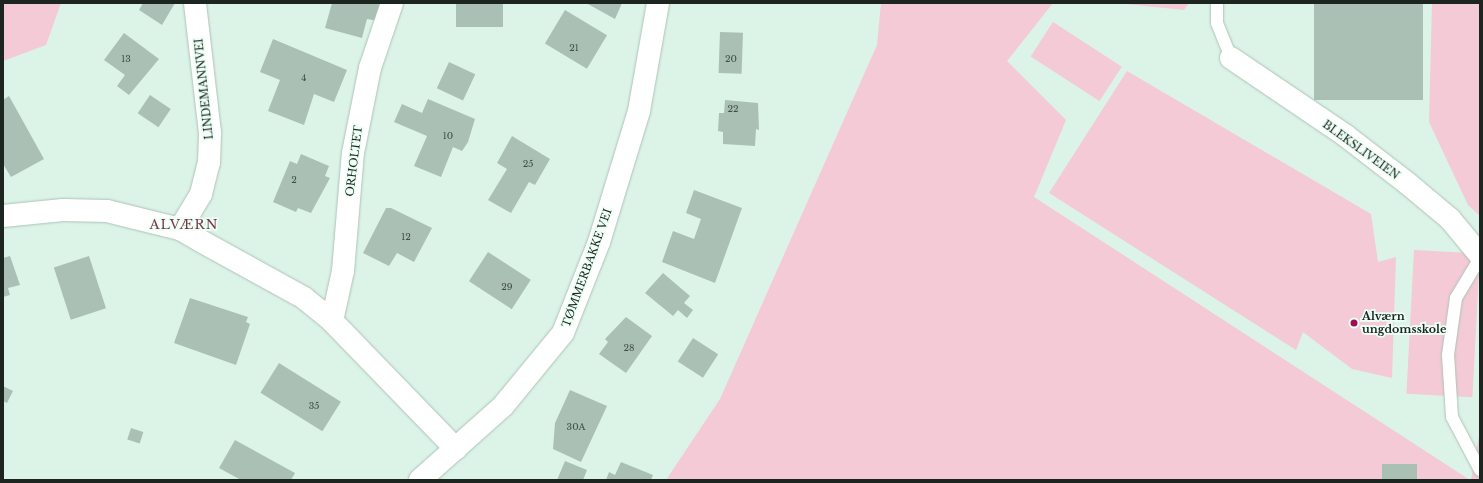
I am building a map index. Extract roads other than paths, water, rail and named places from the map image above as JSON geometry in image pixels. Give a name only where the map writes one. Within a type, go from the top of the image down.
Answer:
[{"type":"street","name":"LINDEMANNVEI","points":[[180,230],[201,194],[209,163],[210,133],[195,3]]},
{"type":"street","name":"ORHOLTET","points":[[332,321],[343,271],[353,153],[370,68],[392,3]]},
{"type":"street","name":"TØMMERBAKKE VEI","points":[[420,480],[503,406],[563,332],[599,242],[639,111],[658,3]]},
{"type":"street","name":"BLEKSLIVEIEN","points":[[1231,58],[1346,136],[1407,183],[1450,219],[1480,256]]},
{"type":"street","points":[[3,216],[63,210],[107,211],[180,230],[304,298],[332,321],[456,449]]},
{"type":"lane","points":[[1217,3],[1217,23],[1231,58]]},
{"type":"lane","points":[[1480,256],[1456,298],[1448,355],[1452,416],[1480,470]]},
{"type":"place","name":"Alværn ungdomsskole","points":[[1354,323]]},
{"type":"district","name":"ALVÆRN","points":[[184,225]]}]
